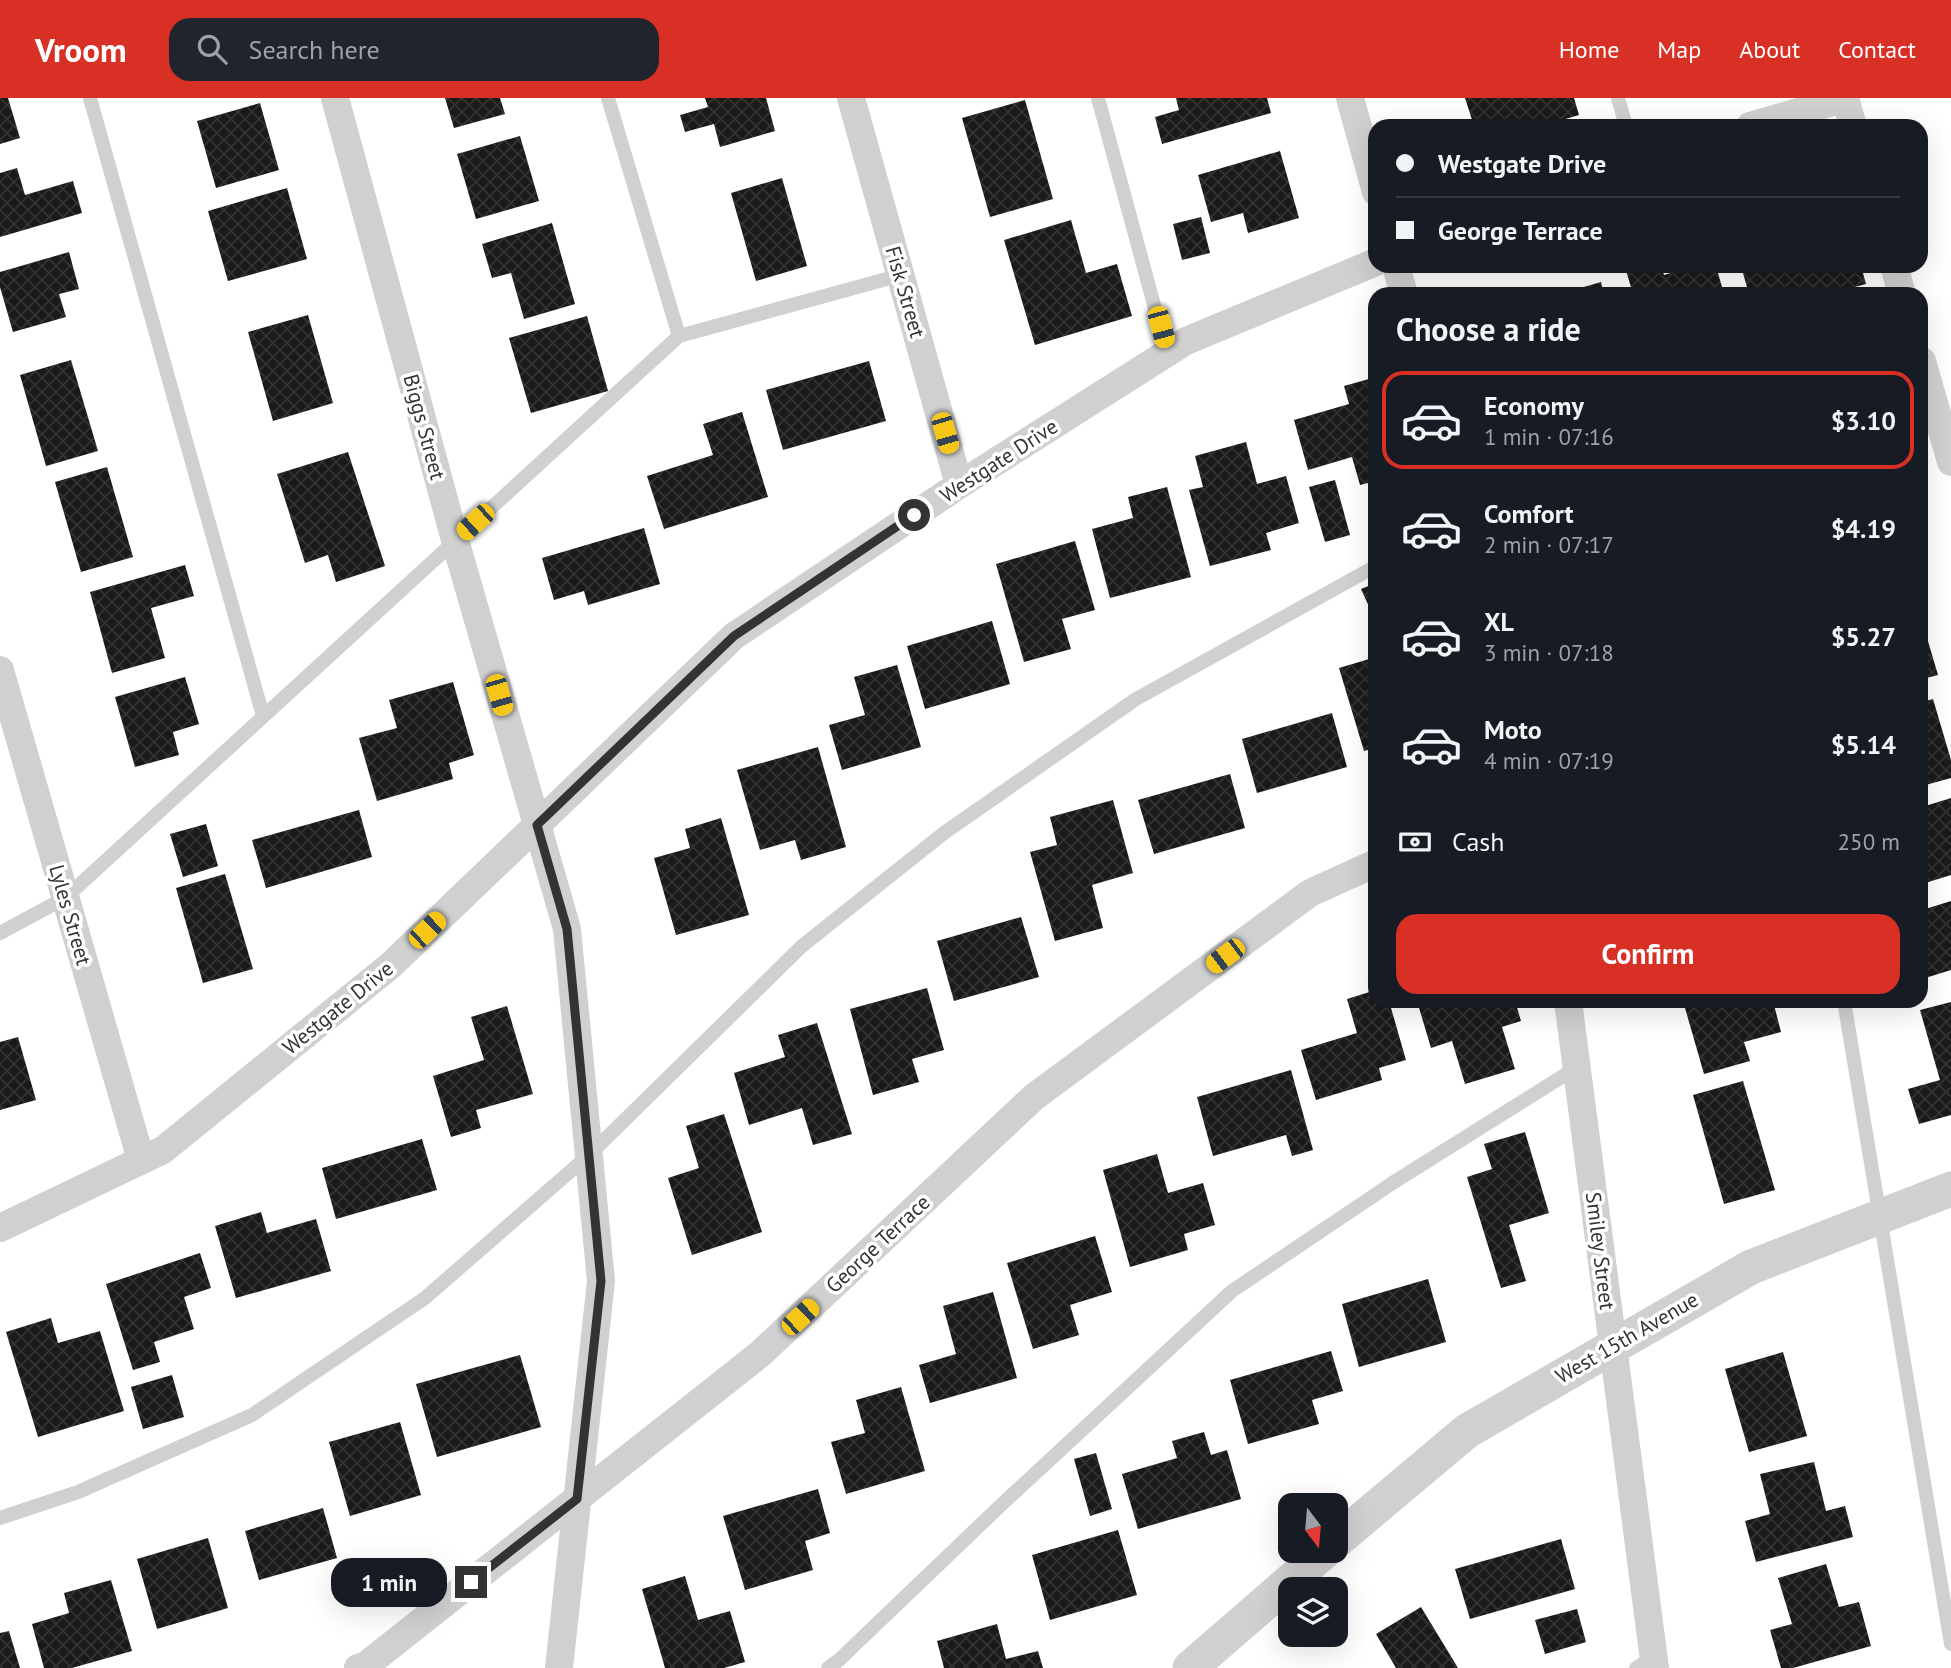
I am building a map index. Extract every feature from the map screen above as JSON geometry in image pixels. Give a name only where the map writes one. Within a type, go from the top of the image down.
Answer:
[{"type":"street","name":"Biggs Street","points":[[335,98],[455,540],[567,929],[601,1281],[559,1668]]},
{"type":"street","name":"Fisk Street","points":[[851,98],[959,485]]},
{"type":"street","points":[[1350,98],[1368,162]]},
{"type":"street","points":[[1774,119],[1845,98],[1851,119]]},
{"type":"street","name":"Westgate Drive","points":[[0,1228],[163,1150],[391,965],[734,636],[959,485],[1186,341],[1368,265]]},
{"type":"street","points":[[1928,381],[1951,461]]},
{"type":"street","name":"Lyles Street","points":[[0,670],[141,1160]]},
{"type":"street","name":"George Terrace","points":[[358,1668],[761,1354],[1034,1097],[1310,893],[1368,867]]},
{"type":"street","name":"Smiley Street","points":[[1569,1008],[1613,1346],[1648,1664]]},
{"type":"street","name":"West 15th Avenue","points":[[1348,1531],[1467,1431],[1752,1267],[1951,1189]]},
{"type":"street","points":[[1190,1668],[1311,1563]]},
{"type":"lane","points":[[90,98],[263,716]]},
{"type":"lane","points":[[608,98],[679,336]]},
{"type":"lane","points":[[1098,98],[1167,353]]},
{"type":"lane","points":[[1618,98],[1624,119]]},
{"type":"lane","points":[[0,933],[65,898],[679,336],[901,275]]},
{"type":"lane","points":[[0,1518],[78,1492],[252,1415],[425,1298],[589,1155],[802,946],[944,833],[1136,699],[1368,570]]},
{"type":"lane","points":[[1845,1008],[1951,1644]]},
{"type":"lane","points":[[828,1668],[1232,1291],[1394,1182],[1576,1068]]},
{"type":"building","points":[[0,98],[8,98],[20,138],[0,144]]},
{"type":"building","points":[[445,98],[500,98],[505,114],[454,128]]},
{"type":"building","points":[[705,98],[766,98],[775,131],[720,147],[714,124],[685,132],[680,115],[708,107]]},
{"type":"building","points":[[1176,98],[1267,98],[1271,113],[1162,144],[1155,117],[1179,110]]},
{"type":"building","points":[[1465,98],[1574,98],[1579,115],[1566,119],[1472,119]]},
{"type":"building","points":[[1025,100],[1053,199],[990,217],[962,118]]},
{"type":"building","points":[[260,103],[279,170],[216,188],[197,121]]},
{"type":"building","points":[[520,136],[539,201],[476,219],[457,154]]},
{"type":"building","points":[[1280,151],[1299,218],[1248,233],[1243,213],[1211,222],[1198,175]]},
{"type":"building","points":[[17,168],[25,195],[73,181],[82,213],[0,237],[0,173]]},
{"type":"building","points":[[782,178],[807,266],[756,281],[731,193]]},
{"type":"building","points":[[287,188],[307,259],[228,281],[208,211]]},
{"type":"building","points":[[1201,217],[1210,253],[1182,260],[1173,224]]},
{"type":"building","points":[[1071,220],[1086,273],[1117,264],[1132,316],[1035,345],[1004,240]]},
{"type":"building","points":[[552,223],[575,304],[524,319],[511,273],[492,278],[482,244]]},
{"type":"building","points":[[69,252],[79,289],[59,294],[66,317],[13,332],[0,287],[0,272]]},
{"type":"building","points":[[1627,273],[1718,273],[1722,287],[1631,287]]},
{"type":"building","points":[[1743,273],[1863,273],[1866,284],[1855,287],[1747,287]]},
{"type":"building","points":[[1601,282],[1602,287],[1584,287]]},
{"type":"building","points":[[308,315],[333,403],[273,421],[248,332]]},
{"type":"building","points":[[587,316],[608,391],[531,413],[509,338]]},
{"type":"building","points":[[71,360],[98,451],[46,466],[20,375]]},
{"type":"building","points":[[869,361],[886,421],[783,450],[766,390]]},
{"type":"building","points":[[1368,379],[1368,483],[1360,485],[1352,457],[1308,470],[1294,420],[1349,404],[1344,386]]},
{"type":"building","points":[[742,412],[768,497],[664,529],[647,476],[713,455],[703,424]]},
{"type":"building","points":[[1246,442],[1257,484],[1286,476],[1299,523],[1266,533],[1271,550],[1210,566],[1189,490],[1203,487],[1195,456]]},
{"type":"building","points":[[348,452],[385,566],[336,582],[328,555],[305,563],[277,474]]},
{"type":"building","points":[[107,467],[133,557],[81,572],[55,482]]},
{"type":"building","points":[[1335,480],[1350,535],[1325,542],[1309,487]]},
{"type":"building","points":[[1167,487],[1191,577],[1110,598],[1092,529],[1133,518],[1128,497]]},
{"type":"building","points":[[644,528],[660,584],[588,605],[584,591],[554,600],[542,558]]},
{"type":"building","points":[[1075,541],[1095,610],[1062,619],[1071,649],[1024,662],[996,564]]},
{"type":"building","points":[[185,565],[194,596],[151,608],[165,658],[112,673],[90,592]]},
{"type":"building","points":[[1368,586],[1368,604],[1361,589]]},
{"type":"building","points":[[992,621],[1010,684],[925,709],[907,646]]},
{"type":"building","points":[[1928,641],[1938,675],[1928,678]]},
{"type":"building","points":[[1368,659],[1368,750],[1364,751],[1339,668]]},
{"type":"building","points":[[897,665],[921,747],[842,770],[829,725],[865,715],[854,677]]},
{"type":"building","points":[[185,677],[199,724],[173,732],[179,755],[135,767],[115,697]]},
{"type":"building","points":[[453,682],[474,755],[449,763],[453,779],[377,801],[359,738],[397,728],[389,700]]},
{"type":"building","points":[[1933,699],[1951,760],[1951,778],[1928,784],[1928,700]]},
{"type":"building","points":[[1332,713],[1347,767],[1257,793],[1242,739]]},
{"type":"building","points":[[818,747],[846,847],[801,860],[795,840],[760,850],[737,770]]},
{"type":"building","points":[[1230,774],[1245,828],[1154,854],[1138,800]]},
{"type":"building","points":[[1951,798],[1951,875],[1928,882],[1928,805]]},
{"type":"building","points":[[1113,800],[1133,873],[1092,885],[1103,928],[1055,941],[1030,852],[1057,845],[1050,817]]},
{"type":"building","points":[[359,810],[372,857],[266,888],[252,840]]},
{"type":"building","points":[[721,818],[749,915],[676,935],[654,858],[690,848],[685,829]]},
{"type":"building","points":[[206,824],[218,866],[183,877],[170,834]]},
{"type":"building","points":[[225,874],[253,969],[203,983],[176,888]]},
{"type":"building","points":[[1951,901],[1951,970],[1928,977],[1928,908]]},
{"type":"building","points":[[1021,917],[1039,977],[954,1001],[937,941]]},
{"type":"building","points":[[927,988],[944,1050],[912,1059],[919,1082],[873,1095],[850,1009]]},
{"type":"building","points":[[1368,992],[1368,1008],[1391,1008],[1406,1060],[1379,1068],[1382,1080],[1316,1100],[1301,1050],[1357,1033],[1347,999]]},
{"type":"building","points":[[1951,1002],[1951,1115],[1919,1124],[1908,1089],[1940,1080],[1920,1010]]},
{"type":"building","points":[[507,1006],[533,1094],[476,1110],[481,1128],[451,1137],[433,1076],[484,1060],[471,1017]]},
{"type":"building","points":[[1419,1008],[1517,1008],[1521,1021],[1502,1027],[1515,1069],[1465,1084],[1452,1041],[1431,1048]]},
{"type":"building","points":[[1685,1008],[1775,1008],[1781,1032],[1744,1042],[1750,1061],[1704,1074]]},
{"type":"building","points":[[817,1023],[852,1134],[813,1145],[802,1108],[749,1125],[734,1073],[785,1057],[778,1035]]},
{"type":"building","points":[[18,1037],[36,1100],[0,1110],[0,1042]]},
{"type":"building","points":[[1291,1070],[1313,1150],[1292,1156],[1286,1135],[1213,1156],[1197,1097]]},
{"type":"building","points":[[1743,1081],[1775,1190],[1724,1204],[1693,1095]]},
{"type":"building","points":[[724,1114],[762,1232],[692,1255],[668,1178],[699,1168],[686,1126]]},
{"type":"building","points":[[1525,1132],[1549,1213],[1509,1225],[1526,1281],[1501,1288],[1467,1177],[1492,1169],[1484,1144]]},
{"type":"building","points":[[422,1139],[437,1190],[336,1219],[322,1168]]},
{"type":"building","points":[[1157,1154],[1168,1193],[1203,1183],[1215,1225],[1184,1234],[1188,1250],[1130,1267],[1103,1170]]},
{"type":"building","points":[[261,1212],[267,1233],[316,1219],[331,1271],[236,1298],[215,1226]]},
{"type":"building","points":[[1095,1236],[1112,1292],[1070,1305],[1079,1335],[1033,1349],[1007,1263]]},
{"type":"building","points":[[200,1253],[211,1288],[184,1297],[194,1329],[154,1342],[160,1362],[133,1370],[106,1284]]},
{"type":"building","points":[[1428,1279],[1446,1342],[1359,1367],[1342,1304]]},
{"type":"building","points":[[993,1292],[1017,1378],[930,1403],[919,1365],[956,1354],[943,1306]]},
{"type":"building","points":[[51,1318],[58,1343],[100,1331],[124,1411],[38,1437],[6,1332]]},
{"type":"building","points":[[1331,1351],[1343,1391],[1312,1400],[1319,1424],[1248,1444],[1230,1380]]},
{"type":"building","points":[[1783,1352],[1807,1436],[1749,1452],[1725,1369]]},
{"type":"building","points":[[520,1355],[541,1427],[437,1457],[416,1384]]},
{"type":"building","points":[[172,1375],[184,1417],[143,1429],[131,1387]]},
{"type":"building","points":[[901,1387],[925,1471],[846,1494],[831,1442],[865,1433],[856,1400]]},
{"type":"building","points":[[400,1422],[421,1495],[350,1516],[329,1442]]},
{"type":"building","points":[[1204,1432],[1211,1455],[1227,1450],[1241,1499],[1138,1529],[1122,1474],[1177,1458],[1172,1441]]},
{"type":"building","points":[[1096,1453],[1112,1509],[1090,1516],[1074,1459]]},
{"type":"building","points":[[1814,1462],[1826,1511],[1845,1506],[1853,1537],[1756,1562],[1745,1521],[1770,1514],[1760,1474]]},
{"type":"building","points":[[818,1489],[830,1533],[805,1541],[813,1570],[745,1590],[723,1516]]},
{"type":"building","points":[[323,1508],[337,1558],[259,1580],[245,1531]]},
{"type":"building","points":[[1118,1530],[1137,1595],[1050,1620],[1032,1555]]},
{"type":"building","points":[[208,1538],[228,1608],[157,1629],[137,1559]]},
{"type":"building","points":[[1561,1539],[1575,1589],[1470,1619],[1455,1569]]},
{"type":"building","points":[[1826,1564],[1839,1607],[1859,1602],[1871,1646],[1793,1668],[1781,1668],[1770,1630],[1792,1624],[1778,1578]]},
{"type":"building","points":[[685,1576],[698,1620],[730,1611],[745,1662],[724,1668],[665,1668],[642,1589]]},
{"type":"building","points":[[111,1580],[132,1651],[72,1668],[44,1668],[32,1624],[69,1613],[64,1593]]},
{"type":"building","points":[[1421,1607],[1458,1668],[1396,1668],[1376,1634]]},
{"type":"building","points":[[1577,1609],[1586,1642],[1545,1654],[1535,1620]]},
{"type":"building","points":[[997,1624],[1006,1659],[1038,1651],[1043,1668],[944,1668],[937,1641]]},
{"type":"building","points":[[9,1631],[20,1668],[0,1668],[0,1633]]},
{"type":"route","points":[[471,1582],[577,1499],[601,1281],[567,929],[537,825],[734,636],[914,515]]}]
